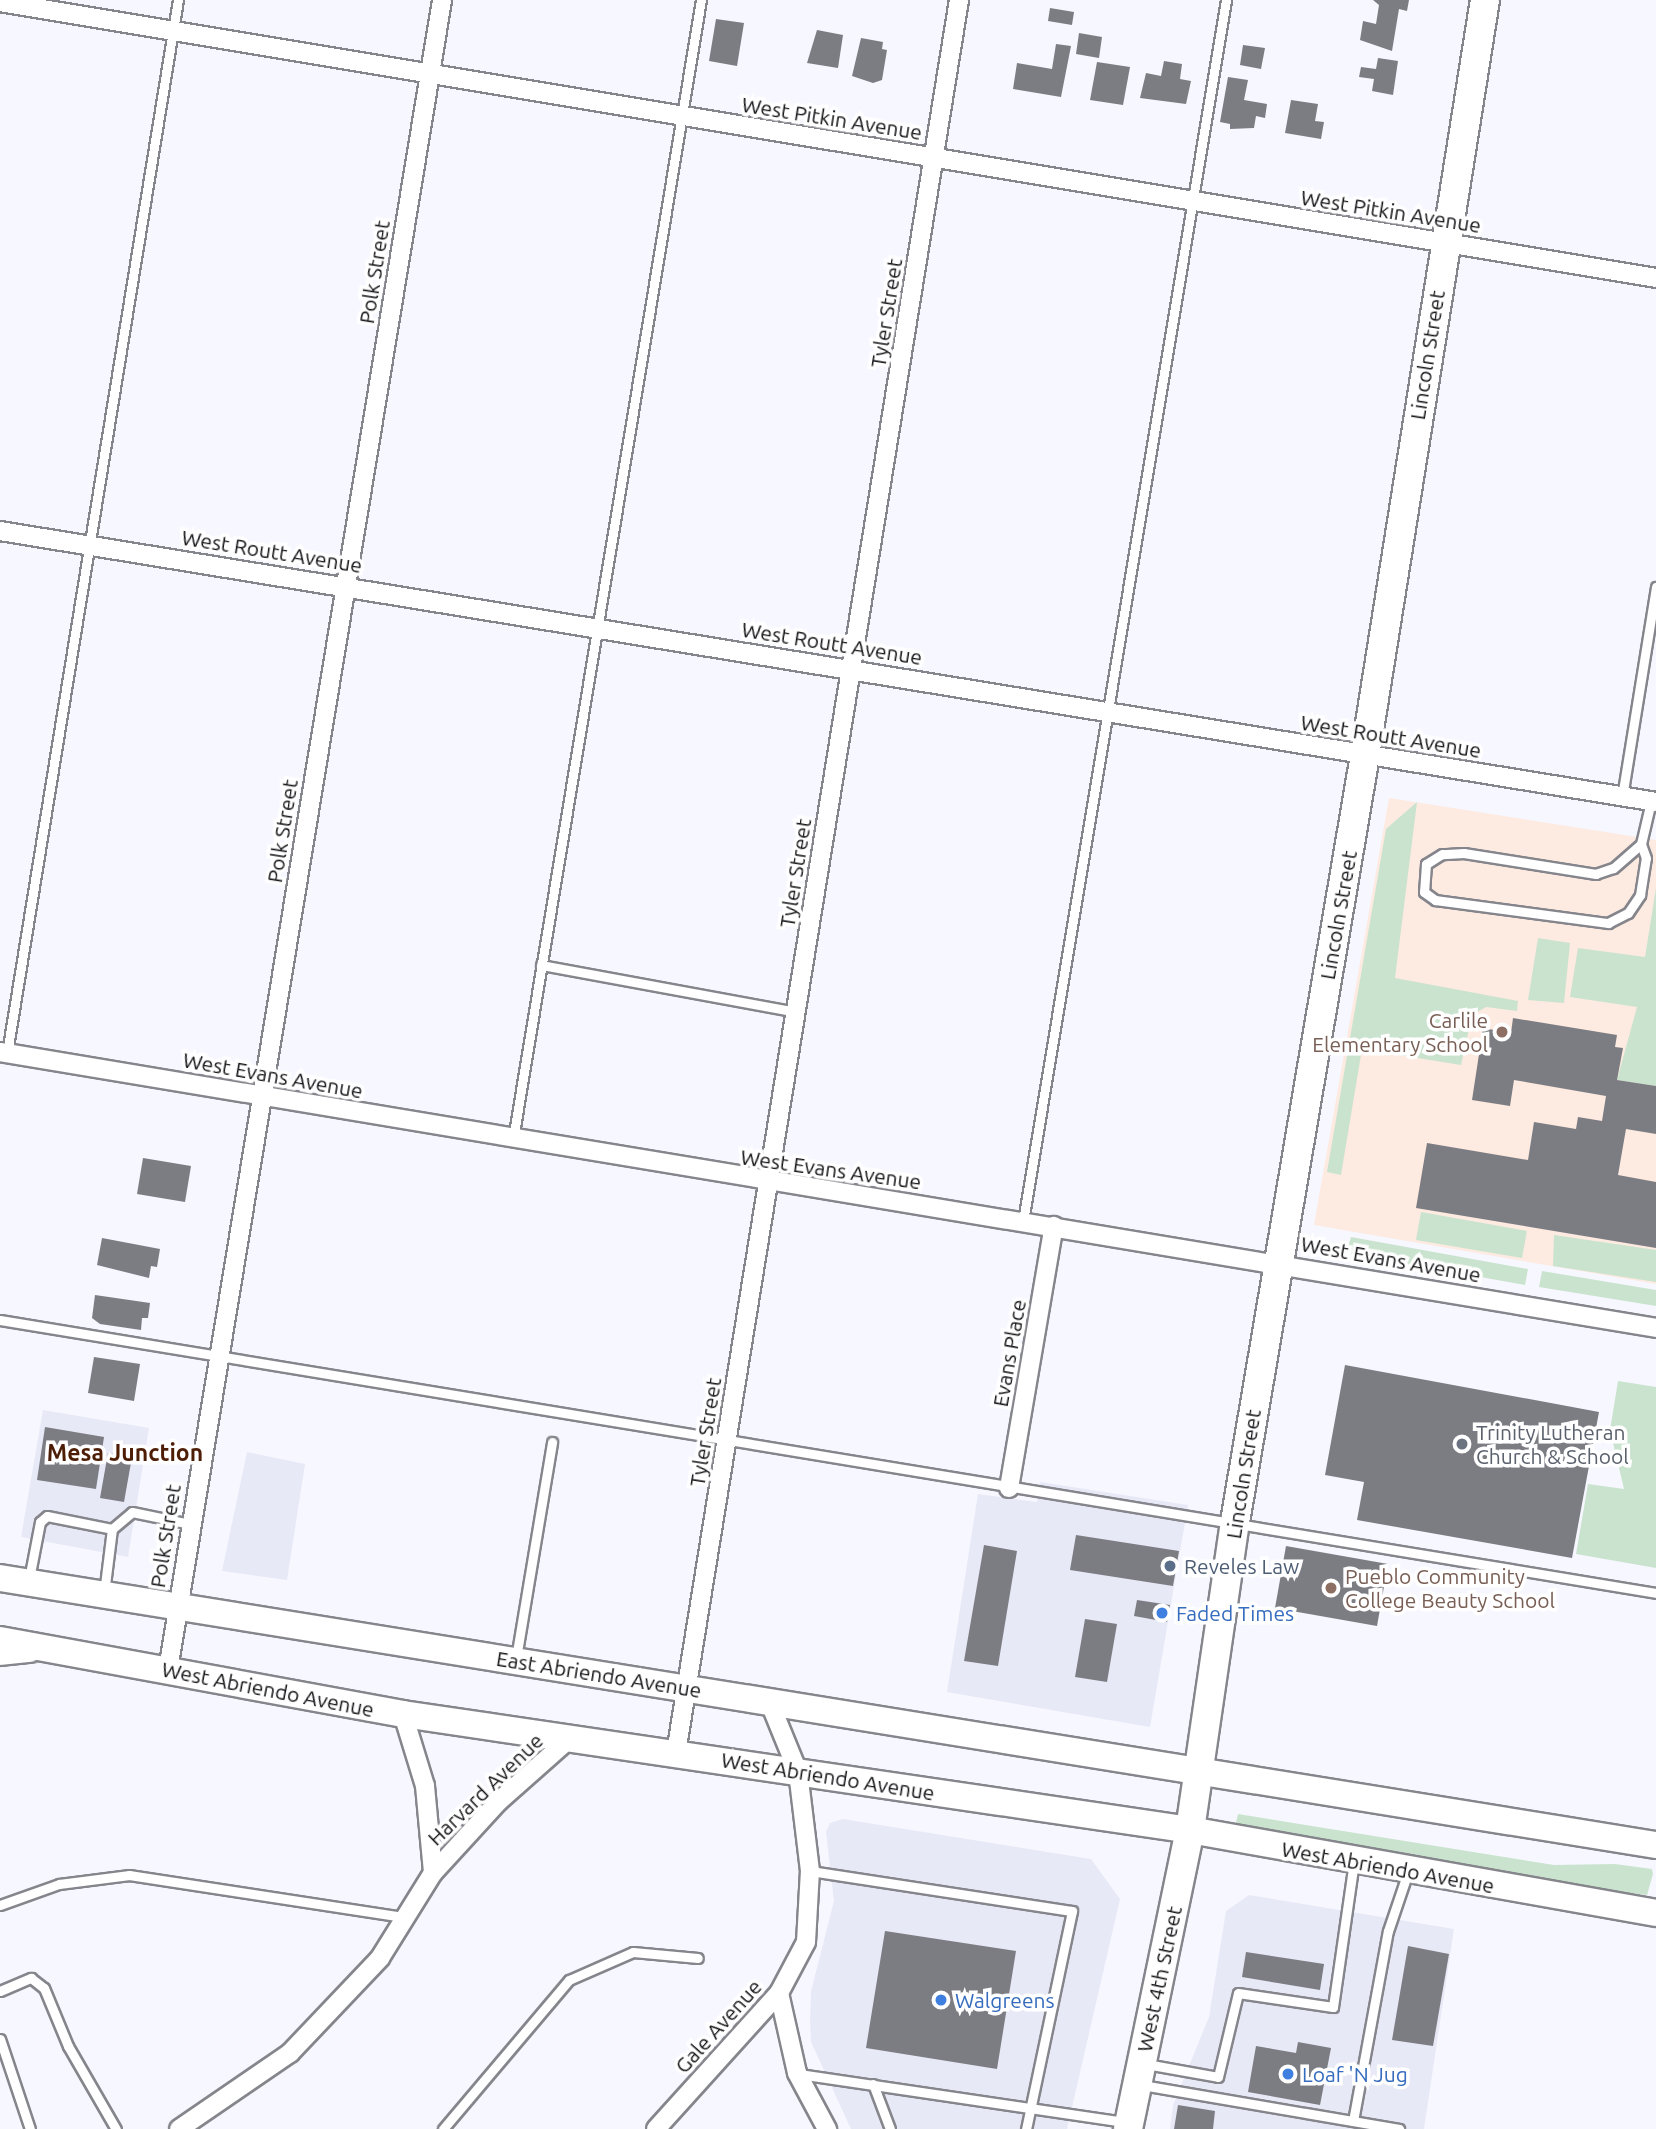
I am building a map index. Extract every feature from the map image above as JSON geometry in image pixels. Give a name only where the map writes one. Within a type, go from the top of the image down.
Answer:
[{"type":"main road","name":"Lincoln Street","points":[[1191,1830],[1235,1522],[1365,755],[1485,0]]},
{"type":"main road","name":"East Abriendo Avenue","points":[[0,1578],[687,1687],[1198,1774]]},
{"type":"main road","name":"West Abriendo Avenue","points":[[0,1640],[63,1649],[403,1714],[1191,1830],[1656,1913]]},
{"type":"main road","points":[[1198,1774],[1656,1845]]},
{"type":"main road","name":"West 4th Street","points":[[1129,2126],[1191,1830]]},
{"type":"street","name":"Polk Street","points":[[168,1670],[442,0]]},
{"type":"street","name":"Tyler Street","points":[[676,1753],[959,0]]},
{"type":"street","name":"West Pitkin Avenue","points":[[0,2],[1656,278]]},
{"type":"street","name":"West Routt Avenue","points":[[0,531],[1653,802]]},
{"type":"street","name":"West Evans Avenue","points":[[3,1053],[261,1095],[768,1184],[1054,1226],[1656,1328]]},
{"type":"street","name":"Evans Place","points":[[1009,1488],[1054,1226]]},
{"type":"street","points":[[0,1656],[63,1649]]},
{"type":"street","name":"Gale Avenue","points":[[656,2129],[779,1993],[806,1941],[810,1871],[798,1772],[769,1701]]},
{"type":"street","name":"Harvard Avenue","points":[[403,1714],[425,1786],[433,1872]]},
{"type":"street","name":"Harvard Avenue","points":[[179,2129],[290,2053],[380,1958],[433,1872],[499,1801],[569,1739]]},
{"type":"street","points":[[779,1993],[797,2073],[827,2129]]},
{"type":"lane","points":[[3,1053],[178,0]]},
{"type":"lane","points":[[513,1139],[701,0]]},
{"type":"lane","points":[[1023,1221],[1110,712],[1226,0]]},
{"type":"lane","points":[[1622,796],[1656,587]]},
{"type":"lane","points":[[1641,844],[1646,858],[1640,895],[1628,913],[1608,923],[1434,900],[1424,892],[1426,864],[1442,855],[1464,852],[1596,874],[1613,869],[1641,844],[1653,802]]},
{"type":"lane","points":[[541,965],[796,1012]]},
{"type":"lane","points":[[0,1320],[1656,1593]]},
{"type":"lane","points":[[515,1661],[552,1442]]},
{"type":"lane","points":[[104,1593],[112,1529],[132,1512],[190,1524]]},
{"type":"lane","points":[[29,1582],[40,1522],[47,1517],[112,1529]]},
{"type":"lane","points":[[1139,2073],[1218,2077],[1238,1993],[1333,2007],[1354,1861]]},
{"type":"lane","points":[[810,1871],[1072,1911],[1026,2129]]},
{"type":"lane","points":[[1353,2121],[1388,1931],[1409,1871]]},
{"type":"lane","points":[[0,1905],[59,1884],[129,1875],[405,1917]]},
{"type":"lane","points":[[443,2129],[569,1980],[633,1952],[698,1958]]},
{"type":"lane","points":[[0,1991],[31,1978],[44,1989],[68,2046],[116,2129]]},
{"type":"lane","points":[[0,2039],[30,2129]]},
{"type":"lane","points":[[797,2073],[1031,2106],[1129,2126]]},
{"type":"lane","points":[[1139,2073],[1399,2129]]},
{"type":"lane","points":[[873,2084],[890,2129]]},
{"type":"shaded area","name":"Carlile Elementary School","points":[[1389,798],[1656,840],[1656,1284],[1314,1225]]},
{"type":"shaded area","points":[[43,1410],[149,1428],[128,1557],[21,1537]]},
{"type":"shaded area","points":[[247,1452],[305,1464],[287,1580],[222,1571]]},
{"type":"shaded area","points":[[1040,1482],[1188,1505],[1150,1727],[947,1692],[978,1494],[1037,1502]]},
{"type":"shaded area","points":[[843,1819],[1091,1859],[1120,1899],[1067,2129],[851,2129],[811,2042],[810,2020],[811,1991],[834,1901],[826,1832],[830,1823]]},
{"type":"shaded area","points":[[1249,1895],[1454,1929],[1424,2129],[1170,2129],[1173,2105],[1209,2017],[1226,1911]]},
{"type":"green space","points":[[1417,802],[1395,978],[1518,1001],[1517,1011],[1486,1007],[1472,1015],[1461,1065],[1362,1049],[1341,1175],[1327,1172],[1386,829]]},
{"type":"green space","points":[[1656,888],[1656,1086],[1617,1080],[1637,1007],[1570,997],[1578,948],[1645,957]]},
{"type":"green space","points":[[1538,938],[1570,943],[1564,1003],[1528,1000]]},
{"type":"green space","points":[[1421,1212],[1527,1231],[1522,1258],[1416,1240]]},
{"type":"green space","points":[[1554,1235],[1656,1250],[1656,1282],[1553,1266]]},
{"type":"green space","points":[[1351,1237],[1528,1269],[1525,1285],[1346,1253]]},
{"type":"green space","points":[[1542,1271],[1656,1290],[1656,1306],[1539,1287]]},
{"type":"green space","points":[[1618,1381],[1656,1387],[1656,1568],[1576,1554],[1588,1484],[1624,1489],[1610,1430]]},
{"type":"green space","points":[[1238,1814],[1554,1865],[1615,1864],[1652,1869],[1653,1874],[1647,1895],[1621,1892],[1235,1827]]},
{"type":"building","points":[[1373,0],[1409,0],[1407,11],[1399,9],[1392,51],[1360,40],[1363,21],[1376,24],[1379,5]]},
{"type":"building","points":[[1050,8],[1074,12],[1072,25],[1048,21]]},
{"type":"building","points":[[716,19],[744,23],[737,66],[709,61]]},
{"type":"building","points":[[817,30],[843,35],[838,68],[807,63]]},
{"type":"building","points":[[1079,33],[1102,37],[1099,58],[1076,54]]},
{"type":"building","points":[[861,38],[883,42],[882,49],[887,50],[882,80],[873,83],[852,76]]},
{"type":"building","points":[[1056,44],[1071,46],[1061,97],[1013,89],[1017,63],[1052,69]]},
{"type":"building","points":[[1243,45],[1265,48],[1261,69],[1240,65]]},
{"type":"building","points":[[1378,58],[1398,61],[1393,95],[1372,91],[1374,79],[1359,77],[1361,67],[1376,69]]},
{"type":"building","points":[[1164,61],[1182,64],[1180,79],[1191,81],[1186,104],[1140,98],[1146,73],[1161,76]]},
{"type":"building","points":[[1097,62],[1130,67],[1123,105],[1090,100]]},
{"type":"building","points":[[1228,77],[1248,80],[1244,100],[1267,104],[1265,118],[1256,116],[1254,128],[1230,129],[1230,124],[1220,122]]},
{"type":"building","points":[[1291,100],[1318,104],[1315,121],[1324,122],[1321,139],[1285,133]]},
{"type":"building","points":[[1513,1018],[1617,1035],[1615,1047],[1623,1048],[1617,1080],[1656,1086],[1656,1134],[1626,1129],[1618,1175],[1656,1182],[1656,1248],[1416,1208],[1427,1143],[1528,1160],[1534,1122],[1576,1129],[1578,1117],[1602,1121],[1606,1096],[1514,1080],[1510,1106],[1472,1100],[1483,1028],[1511,1033]]},
{"type":"building","points":[[143,1158],[191,1166],[185,1202],[137,1194]]},
{"type":"building","points":[[102,1238],[160,1249],[157,1267],[151,1266],[149,1278],[97,1265]]},
{"type":"building","points":[[95,1295],[150,1303],[148,1318],[142,1318],[141,1330],[100,1324],[92,1318]]},
{"type":"building","points":[[94,1357],[140,1364],[134,1401],[88,1393]]},
{"type":"building","name":"Trinity Lutheran Church & School","points":[[1345,1365],[1599,1412],[1572,1558],[1357,1520],[1364,1482],[1325,1475]]},
{"type":"building","points":[[45,1427],[104,1437],[96,1489],[37,1480]]},
{"type":"building","points":[[108,1453],[132,1457],[124,1502],[100,1498]]},
{"type":"building","points":[[1076,1535],[1179,1551],[1173,1586],[1070,1570]]},
{"type":"building","points":[[984,1545],[1017,1551],[998,1666],[964,1661]]},
{"type":"building","points":[[1286,1546],[1388,1564],[1377,1626],[1275,1608]]},
{"type":"building","points":[[1137,1600],[1170,1605],[1167,1622],[1134,1616]]},
{"type":"building","points":[[1085,1619],[1117,1624],[1107,1682],[1075,1677]]},
{"type":"building","name":"Walgreens","points":[[885,1931],[1016,1951],[997,2069],[866,2048]]},
{"type":"building","points":[[1408,1946],[1449,1954],[1433,2046],[1392,2040]]},
{"type":"building","points":[[1246,1952],[1324,1964],[1320,1990],[1242,1977]]},
{"type":"building","points":[[1298,2042],[1331,2048],[1320,2105],[1248,2092],[1256,2046],[1296,2053]]},
{"type":"building","points":[[1178,2105],[1215,2111],[1213,2129],[1174,2129]]},
{"type":"place","name":"Carlile Elementary School","points":[[1502,1032]]},
{"type":"place","name":"Trinity Lutheran Church & School","points":[[1462,1444]]},
{"type":"place","name":"Reveles Law","points":[[1170,1566]]},
{"type":"place","name":"Pueblo Community College Beauty School","points":[[1331,1588]]},
{"type":"place","name":"Faded Times","points":[[1162,1613]]},
{"type":"place","name":"Walgreens","points":[[941,2000]]},
{"type":"place","name":"Loaf 'N Jug","points":[[1288,2074]]},
{"type":"district","name":"Mesa Junction","points":[[125,1453]]}]
